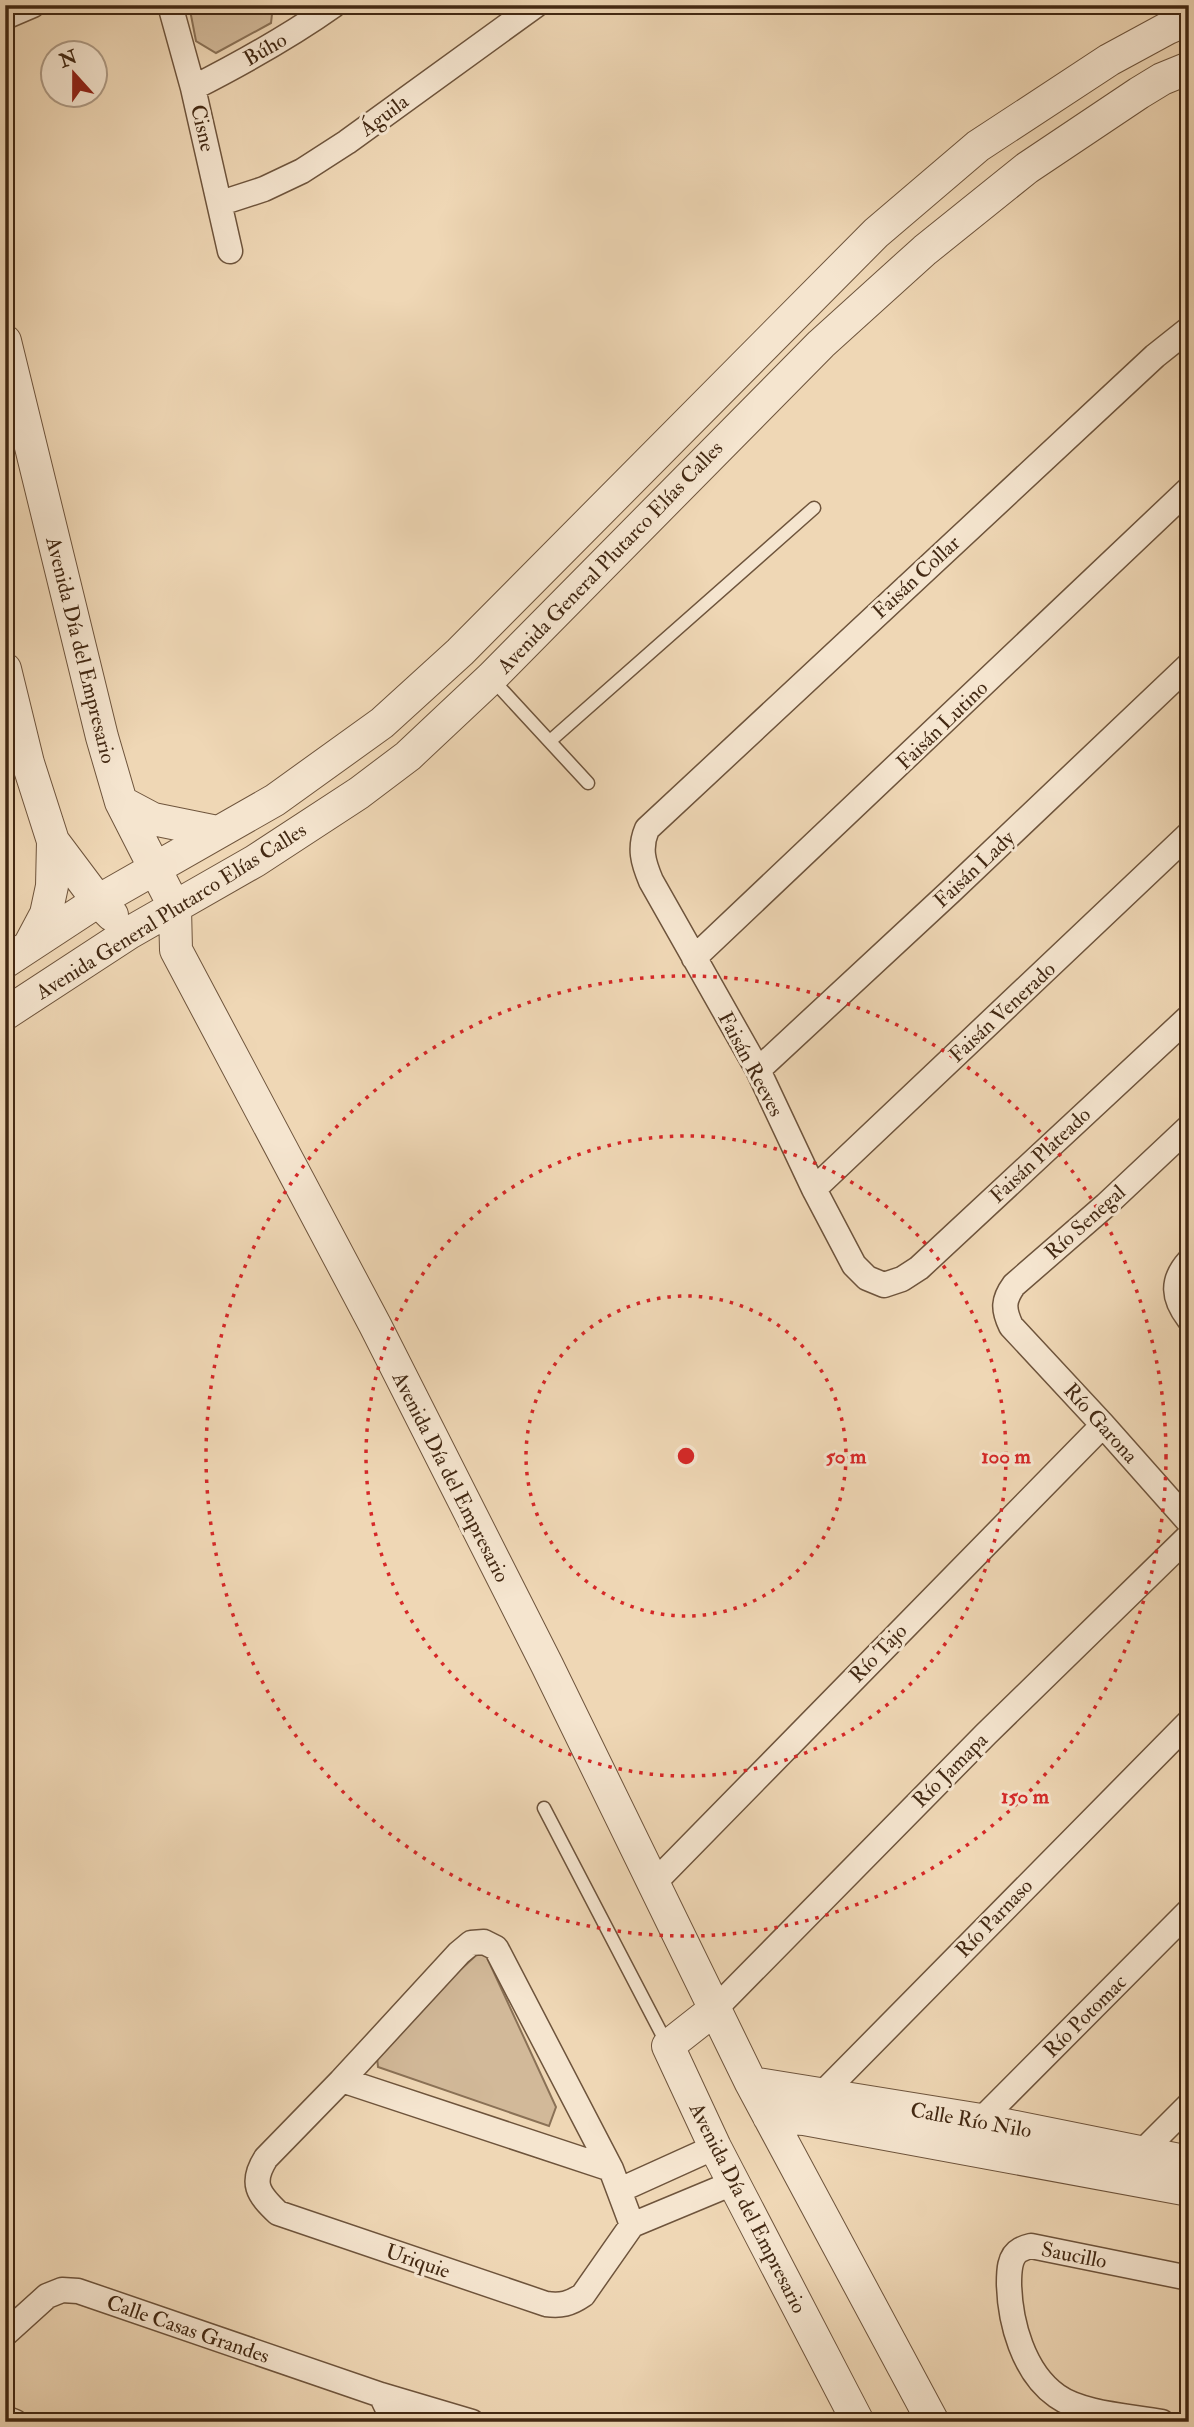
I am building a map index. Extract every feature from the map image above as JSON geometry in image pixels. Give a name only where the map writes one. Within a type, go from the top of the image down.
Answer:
[{"type":"street","points":[[5,17],[33,5]]},
{"type":"street","name":"Cisne","points":[[170,5],[193,88],[230,251]]},
{"type":"street","name":"Búho","points":[[193,88],[246,61],[297,17],[334,5]]},
{"type":"street","name":"Águila","points":[[221,203],[302,171],[536,5]]},
{"type":"street","name":"Avenida General Plutarco Elías Calles","points":[[17,954],[98,901],[275,800],[382,723],[460,652],[876,233],[978,146],[1109,60],[1189,19]]},
{"type":"street","name":"Avenida General Plutarco Elías Calles","points":[[5,1014],[129,933],[175,908],[359,793],[408,756],[491,678],[746,418],[831,335],[925,250],[1027,168],[1129,99],[1162,79],[1189,68]]},
{"type":"street","name":"Faisán Collar","points":[[646,829],[930,563],[1155,356],[1189,329]]},
{"type":"street","name":"Avenida Día del Empresario","points":[[5,341],[102,737],[121,802],[175,908],[176,950],[375,1325],[547,1665],[751,2084],[933,2422]]},
{"type":"street","points":[[741,370],[738,396],[746,418]]},
{"type":"street","name":"Faisán Lutino","points":[[694,958],[1189,489]]},
{"type":"street","name":"Faisán Lady","points":[[758,1070],[1189,666]]},
{"type":"street","points":[[5,669],[28,762],[53,841],[52,886],[46,914],[17,954]]},
{"type":"street","points":[[121,802],[153,819],[217,832]]},
{"type":"street","name":"Faisán Reeves","points":[[646,829],[641,843],[643,863],[651,881],[758,1070],[814,1189],[854,1265],[867,1278],[884,1285]]},
{"type":"street","name":"Faisán Venerado","points":[[814,1189],[1189,834]]},
{"type":"street","points":[[53,841],[98,901],[129,933],[176,950]]},
{"type":"street","name":"Faisán Plateado","points":[[884,1285],[902,1279],[919,1268],[1189,1017]]},
{"type":"street","name":"Río Senegal","points":[[1011,1326],[1005,1312],[1005,1297],[1014,1285],[1106,1205],[1189,1127]]},
{"type":"street","points":[[1189,1261],[1180,1271],[1175,1284],[1176,1298],[1189,1319]]},
{"type":"street","name":"Río Garona","points":[[1011,1326],[1103,1424],[1189,1522]]},
{"type":"street","name":"Río Tajo","points":[[654,1883],[1103,1424]]},
{"type":"street","name":"Río Jamapa","points":[[715,2009],[986,1734],[1189,1536]]},
{"type":"street","name":"Río Parnaso","points":[[813,2106],[1189,1722]]},
{"type":"street","name":"Río Potomac","points":[[981,2120],[1189,1911]]},
{"type":"street","name":"Uriquie","points":[[484,1942],[496,1948],[616,2180],[632,2225],[583,2295],[572,2303],[559,2306],[546,2304],[278,2213],[265,2201],[256,2186],[259,2169],[265,2158],[342,2080],[459,1953],[471,1943],[484,1942]]},
{"type":"street","points":[[668,2046],[715,2009]]},
{"type":"street","name":"Avenida Día del Empresario","points":[[668,2046],[715,2147],[858,2422]]},
{"type":"street","points":[[342,2080],[616,2180],[715,2147]]},
{"type":"street","name":"Calle Río Nilo","points":[[751,2084],[813,2106],[1189,2190]]},
{"type":"street","points":[[1141,2154],[1189,2105]]},
{"type":"street","name":"Calle Río Nilo","points":[[769,2117],[813,2106],[981,2120],[1189,2162]]},
{"type":"street","points":[[632,2225],[733,2182]]},
{"type":"street","name":"Saucillo","points":[[1161,2422],[1074,2406],[1055,2395],[1042,2382],[1028,2359],[1014,2327],[1009,2273],[1012,2259],[1020,2250],[1031,2246],[1189,2278]]},
{"type":"street","name":"Calle Casas Grandes","points":[[5,2334],[47,2296],[62,2290],[78,2291],[381,2395],[471,2422]]},
{"type":"street","points":[[381,2395],[394,2422]]},
{"type":"street","points":[[5,2418],[15,2422]]},
{"type":"lane","points":[[550,741],[814,508]]},
{"type":"lane","points":[[491,678],[587,783]]},
{"type":"lane","points":[[544,1808],[668,2046]]},
{"type":"shaded area","points":[[189,5],[273,5],[271,23],[216,53],[196,41]]},
{"type":"shaded area","points":[[483,1949],[556,2107],[549,2126],[378,2067],[376,2047]]}]
